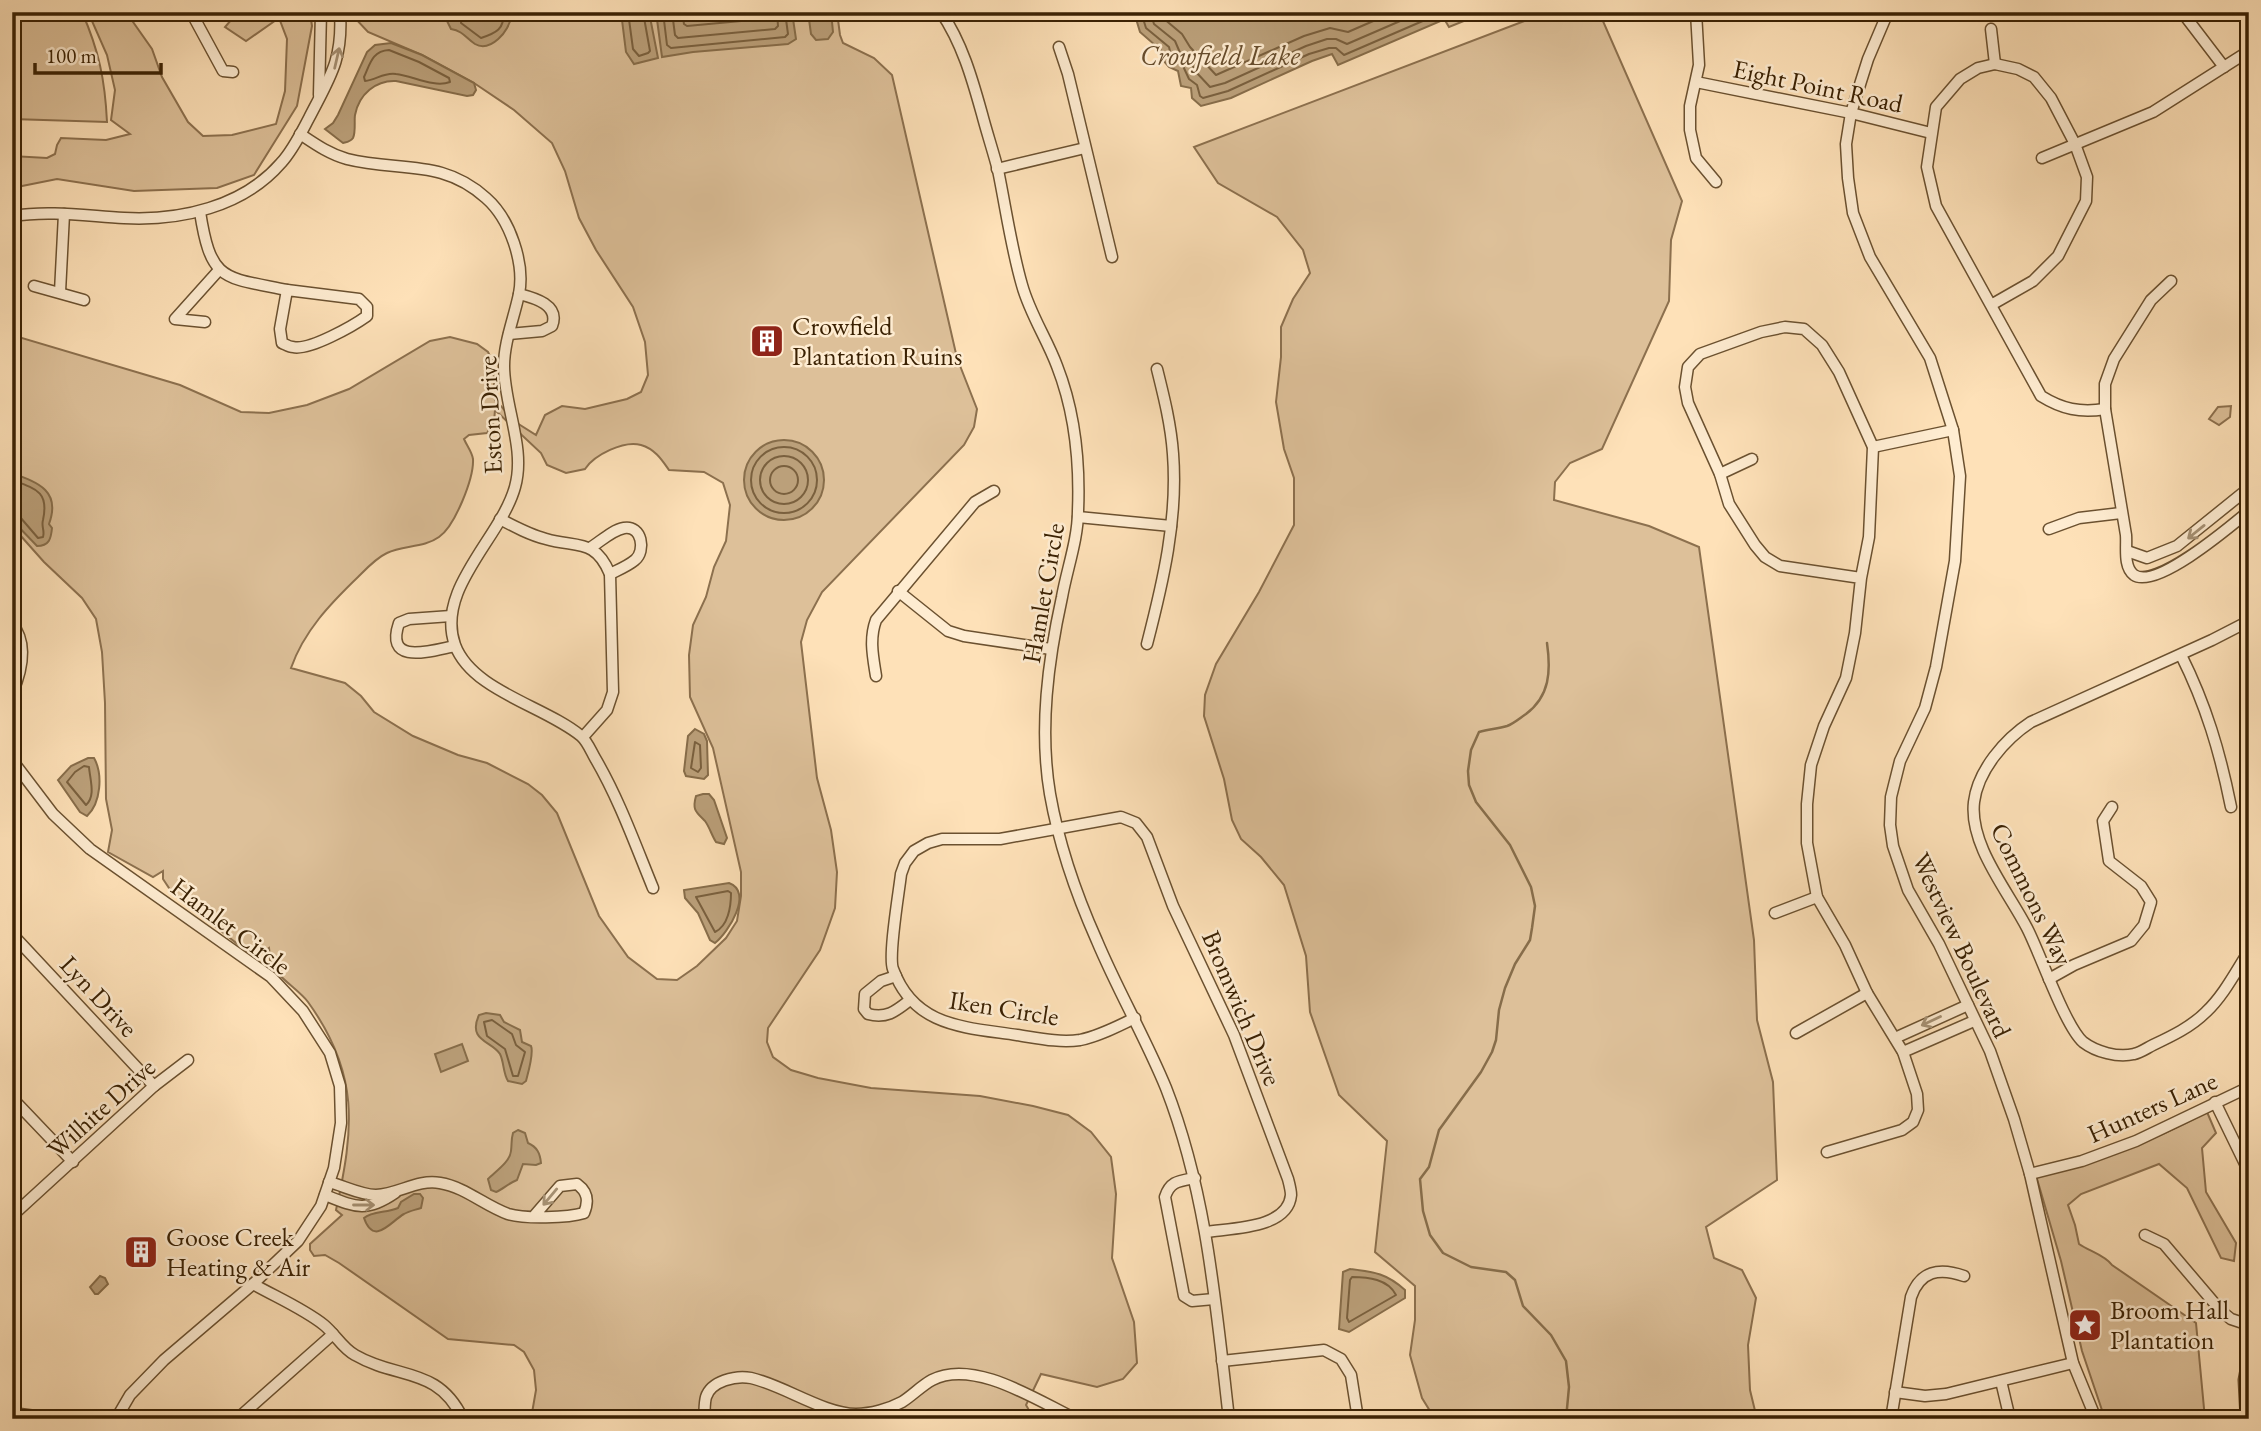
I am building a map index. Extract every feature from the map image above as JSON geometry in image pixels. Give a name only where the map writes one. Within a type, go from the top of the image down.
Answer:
[{"type":"street","points":[[191,12],[223,71],[233,72]]},
{"type":"street","points":[[319,99],[321,12]]},
{"type":"street","points":[[12,216],[34,212],[127,218],[170,217],[200,212],[237,196],[266,179],[282,162],[300,134],[333,74],[340,50],[340,12]]},
{"type":"street","name":"Hamlet Circle","points":[[941,12],[971,73],[997,169],[1008,232],[1023,290],[1056,363],[1070,402],[1079,475],[1078,517],[1051,649],[1046,698],[1050,792],[1072,880],[1097,943],[1135,1018],[1166,1089],[1195,1178],[1206,1232],[1230,1419]]},
{"type":"street","points":[[1696,12],[1699,45],[1696,82],[1690,106],[1690,131],[1696,159],[1716,182]]},
{"type":"street","name":"Westview Boulevard","points":[[1888,12],[1868,59],[1851,113],[1846,144],[1853,213],[1870,257],[1930,358],[1953,430],[1960,476],[1955,561],[1936,667],[1925,708],[1900,761],[1891,797],[1890,825],[1893,846],[1908,890],[1939,944],[1990,1051],[2030,1174],[2073,1363],[2096,1419]]},
{"type":"street","points":[[2182,12],[2224,67]]},
{"type":"street","points":[[1991,29],[1995,64]]},
{"type":"street","points":[[1059,47],[1068,74],[1112,257]]},
{"type":"street","points":[[2042,158],[2153,112],[2249,51]]},
{"type":"street","points":[[1991,304],[2033,281],[2058,256],[2086,201],[2087,177],[2075,144],[2051,98],[2034,78],[2018,69],[1995,64],[1978,68],[1960,79],[1936,107],[1927,167],[1936,206],[2041,396],[2058,407],[2084,412],[2105,409]]},
{"type":"street","name":"Eight Point Road","points":[[1696,82],[1851,113],[1931,133]]},
{"type":"street","name":"Eston Drive","points":[[300,134],[325,150],[347,159],[443,172],[467,183],[488,199],[509,227],[517,256],[519,294],[503,365],[506,400],[518,463],[515,487],[500,519],[456,595],[451,616],[455,646]]},
{"type":"street","points":[[997,169],[1085,148]]},
{"type":"street","points":[[200,212],[205,248],[219,270],[232,279],[286,290],[359,299],[367,307],[367,316],[353,326],[304,347],[294,348],[282,343],[286,290]]},
{"type":"street","points":[[60,292],[64,214]]},
{"type":"street","points":[[205,322],[175,320],[219,270]]},
{"type":"street","points":[[2171,281],[2151,300],[2113,359],[2105,384],[2105,409],[2127,551],[2125,561],[2133,574],[2146,577],[2192,556],[2249,511]]},
{"type":"street","points":[[34,286],[84,300]]},
{"type":"street","points":[[509,334],[542,331],[552,326],[554,320],[551,309],[540,301],[519,294]]},
{"type":"street","points":[[1826,1152],[1902,1130],[1913,1122],[1918,1110],[1917,1094],[1903,1052],[1867,993],[1845,946],[1817,897],[1807,843],[1811,765],[1824,726],[1846,678],[1855,633],[1861,578],[1870,537],[1873,447],[1839,372],[1822,345],[1804,329],[1785,327],[1761,332],[1700,354],[1688,367],[1685,387],[1688,403],[1720,474],[1730,504],[1765,557],[1780,566],[1861,578]]},
{"type":"street","points":[[1147,644],[1163,582],[1174,489],[1168,412],[1157,369]]},
{"type":"street","points":[[1873,447],[1953,430]]},
{"type":"street","points":[[1720,474],[1752,459]]},
{"type":"street","points":[[2127,551],[2147,558],[2177,546],[2249,488]]},
{"type":"street","points":[[876,676],[872,632],[876,620],[975,502],[994,491]]},
{"type":"street","points":[[2049,529],[2079,518],[2121,513]]},
{"type":"street","points":[[1078,517],[1171,526]]},
{"type":"street","points":[[500,519],[549,540],[590,548],[604,559],[610,574],[613,692],[607,710],[583,737]]},
{"type":"street","points":[[590,548],[623,528],[631,528],[638,534],[642,542],[641,552],[636,560],[610,574]]},
{"type":"street","points":[[898,592],[948,631],[964,636],[1051,649]]},
{"type":"street","points":[[451,616],[409,619],[400,623],[396,632],[401,650],[409,654],[455,646],[482,681],[583,737],[612,788],[653,888]]},
{"type":"street","name":"Commons Way","points":[[2249,621],[2023,727],[2000,747],[1980,783],[1974,801],[1974,823],[1987,859],[2027,929],[2081,1041],[2097,1050],[2134,1055],[2176,1035],[2207,1012],[2249,951]]},
{"type":"street","points":[[12,624],[16,628],[22,664],[12,694]]},
{"type":"street","points":[[2181,654],[2200,693],[2222,763],[2231,807]]},
{"type":"street","name":"Hamlet Circle","points":[[12,760],[53,814],[90,849],[271,977],[303,1011],[330,1053],[340,1086],[341,1123],[334,1168],[321,1206],[298,1241],[253,1284],[164,1360],[130,1395],[116,1419]]},
{"type":"street","points":[[2049,979],[2074,965],[2130,942],[2144,925],[2151,902],[2141,886],[2109,861],[2104,821],[2112,807]]},
{"type":"street","name":"Bromwich Drive","points":[[1058,828],[1121,817],[1136,823],[1147,837],[1173,906],[1234,1035],[1262,1107],[1288,1179],[1291,1196],[1284,1211],[1270,1222],[1206,1232]]},
{"type":"street","name":"Iken Circle","points":[[1058,828],[1000,839],[942,839],[914,851],[901,874],[891,966],[910,1000],[936,1019],[957,1026],[1057,1041],[1080,1040],[1135,1018]]},
{"type":"street","points":[[1774,913],[1817,897]]},
{"type":"street","name":"Lyn Drive","points":[[12,934],[154,1086]]},
{"type":"street","name":"Iken Circle","points":[[896,976],[881,981],[865,994],[864,1009],[869,1014],[885,1017],[910,1000]]},
{"type":"street","points":[[1796,1033],[1867,993]]},
{"type":"street","points":[[1895,1038],[1968,1005]]},
{"type":"street","points":[[1903,1052],[1975,1021]]},
{"type":"street","name":"Wilhite Drive","points":[[12,1216],[154,1086],[188,1060]]},
{"type":"street","name":"Hunters Lane","points":[[2030,1174],[2136,1142],[2249,1087]]},
{"type":"street","points":[[12,1098],[73,1162]]},
{"type":"street","points":[[2215,1102],[2249,1172]]},
{"type":"street","points":[[1195,1178],[1172,1183],[1165,1197],[1184,1296],[1192,1301],[1214,1299]]},
{"type":"street","points":[[330,1182],[377,1195],[424,1182],[451,1185],[509,1214],[534,1216],[576,1216],[584,1213],[587,1205],[584,1190],[577,1184],[560,1186],[534,1216]]},
{"type":"street","points":[[325,1195],[359,1207],[370,1207],[379,1205],[400,1190]]},
{"type":"street","points":[[2145,1235],[2164,1244],[2221,1311],[2231,1319],[2249,1325]]},
{"type":"street","points":[[1891,1419],[1911,1297],[1916,1284],[1924,1276],[1933,1273],[1950,1271],[1964,1276]]},
{"type":"street","points":[[253,1284],[323,1324],[352,1354],[388,1370],[424,1378],[442,1389],[457,1405],[463,1419]]},
{"type":"street","points":[[237,1419],[334,1334]]},
{"type":"street","points":[[1222,1362],[1324,1350],[1341,1359],[1351,1375],[1358,1419]]},
{"type":"street","points":[[2246,1419],[2244,1380],[2249,1353]]},
{"type":"street","points":[[1895,1392],[1925,1396],[1947,1394],[2073,1363]]},
{"type":"street","points":[[704,1419],[706,1396],[714,1386],[724,1380],[739,1377],[751,1378],[837,1410],[854,1414],[886,1414],[933,1379],[962,1373],[998,1381],[1076,1419]]},
{"type":"street","points":[[2001,1381],[2010,1419]]},
{"type":"street","points":[[12,1413],[59,1419]]},
{"type":"shaded area","points":[[12,12],[82,12],[100,66],[107,122],[12,119]]},
{"type":"shaded area","points":[[88,12],[126,12],[152,49],[162,77],[188,122],[203,136],[232,135],[276,124],[285,91],[287,39],[279,18],[246,41],[225,27],[238,12],[310,12],[312,26],[297,106],[254,175],[217,188],[134,191],[57,179],[12,188],[12,156],[47,158],[55,154],[61,138],[106,140],[130,134],[111,120],[115,90],[107,55]]},
{"type":"shaded area","points":[[352,12],[837,12],[843,43],[874,58],[892,75],[957,358],[977,409],[974,427],[964,445],[822,592],[807,620],[801,642],[817,778],[831,830],[837,872],[835,908],[820,950],[768,1028],[767,1042],[773,1057],[791,1070],[818,1078],[871,1088],[980,1096],[1033,1106],[1068,1115],[1091,1132],[1111,1157],[1116,1194],[1112,1258],[1134,1322],[1137,1363],[1123,1379],[1097,1387],[1041,1374],[1026,1405],[1034,1419],[534,1419],[534,1370],[524,1352],[514,1345],[448,1339],[339,1263],[325,1255],[314,1256],[310,1250],[310,1244],[342,1215],[336,1210],[349,1127],[348,1102],[337,1053],[308,1002],[274,969],[270,962],[269,948],[258,956],[250,954],[171,891],[163,879],[163,871],[153,877],[108,852],[112,830],[106,799],[105,703],[102,652],[96,619],[82,598],[44,562],[12,526],[12,335],[180,385],[241,412],[269,413],[307,405],[349,389],[430,341],[450,337],[477,344],[488,352],[493,362],[495,400],[517,423],[536,435],[545,415],[562,406],[585,409],[627,399],[641,392],[648,375],[645,342],[633,307],[579,218],[565,171],[552,143],[514,110],[474,83],[422,55],[368,32]],"holes":[[[495,410],[541,453],[547,465],[566,473],[585,469],[595,459],[618,447],[641,445],[654,452],[669,470],[704,472],[723,483],[730,505],[726,541],[693,625],[689,655],[690,697],[713,748],[741,872],[741,896],[737,921],[726,938],[697,966],[677,980],[657,979],[628,957],[599,916],[557,813],[542,795],[528,784],[487,763],[458,755],[413,736],[374,712],[361,696],[345,683],[291,668],[303,642],[319,619],[371,564],[387,553],[433,541],[445,531],[462,501],[470,478],[473,459],[464,439],[469,435],[487,433],[494,422]]]},
{"type":"shaded area","points":[[1440,12],[1486,12],[1449,27]]},
{"type":"shaded area","points":[[1548,12],[1599,12],[1682,201],[1671,240],[1669,301],[1602,449],[1570,463],[1555,482],[1554,500],[1649,526],[1699,547],[1754,940],[1757,1020],[1773,1082],[1777,1180],[1706,1227],[1714,1258],[1742,1270],[1756,1298],[1748,1345],[1750,1390],[1757,1419],[1435,1419],[1422,1398],[1410,1355],[1415,1320],[1415,1286],[1375,1252],[1387,1141],[1339,1095],[1310,1012],[1306,956],[1284,885],[1261,857],[1241,839],[1232,820],[1224,779],[1204,716],[1205,695],[1216,664],[1259,592],[1294,525],[1294,478],[1284,449],[1276,402],[1281,327],[1293,299],[1310,273],[1303,250],[1277,217],[1218,183],[1194,147]]},
{"type":"shaded area","points":[[2231,406],[2230,417],[2219,425],[2209,419],[2218,407]]},
{"type":"shaded area","points":[[2207,1112],[2216,1133],[2202,1148],[2206,1192],[2236,1243],[2234,1261],[2221,1258],[2187,1188],[2159,1164],[2081,1194],[2068,1205],[2079,1244],[2105,1258],[2196,1323],[2205,1419],[2105,1419],[2082,1351],[2061,1261],[2035,1172],[2081,1163],[2124,1150]]},
{"type":"water","points":[[456,12],[507,12],[511,16],[507,28],[498,39],[487,46],[481,46],[459,31],[451,29],[447,21]]},
{"type":"water","points":[[621,12],[649,12],[658,58],[634,64],[626,52]]},
{"type":"water","points":[[656,12],[792,12],[796,39],[788,44],[662,57]]},
{"type":"water","points":[[808,12],[831,12],[833,32],[828,39],[816,40],[811,34]]},
{"type":"water","name":"Crowfield Lake","points":[[1134,12],[1440,12],[1443,20],[1338,65],[1332,54],[1231,98],[1201,106],[1192,98],[1191,88],[1181,86],[1178,71],[1169,67],[1162,59],[1165,56],[1163,52],[1140,32]]},
{"type":"water","points":[[391,43],[422,55],[474,83],[476,90],[473,95],[467,96],[396,81],[382,83],[370,90],[360,101],[355,115],[353,138],[343,143],[325,129],[338,115],[367,52],[375,45]]},
{"type":"water","points":[[784,440],[799,443],[812,452],[821,465],[824,480],[821,495],[812,508],[799,517],[784,520],[769,517],[756,508],[747,495],[744,480],[747,465],[756,452],[769,443]]},
{"type":"water","points":[[12,473],[39,485],[50,496],[52,513],[49,524],[52,528],[50,539],[44,545],[37,546],[12,520]]},
{"type":"water","points":[[695,729],[704,734],[707,741],[708,775],[704,779],[686,776],[684,771],[688,736]]},
{"type":"water","points":[[94,758],[97,765],[99,788],[95,804],[87,816],[80,812],[58,780],[71,766]]},
{"type":"water","points":[[709,794],[714,800],[727,838],[724,844],[716,842],[696,810],[696,796]]},
{"type":"water","points":[[729,883],[736,888],[739,903],[732,922],[715,943],[710,940],[698,913],[685,898],[684,890]]},
{"type":"water","points":[[479,1015],[500,1015],[504,1022],[520,1030],[522,1042],[531,1046],[526,1081],[522,1084],[508,1081],[500,1054],[478,1035],[476,1024]]},
{"type":"water","points":[[462,1044],[468,1061],[441,1072],[435,1054]]},
{"type":"water","points":[[518,1130],[525,1133],[528,1143],[538,1151],[541,1163],[523,1164],[517,1180],[496,1192],[491,1190],[488,1179],[508,1159],[513,1133]]},
{"type":"water","points":[[414,1194],[420,1194],[423,1198],[421,1208],[404,1214],[383,1230],[373,1231],[368,1226],[364,1218],[398,1208],[401,1202]]},
{"type":"water","points":[[1350,1269],[1386,1277],[1405,1290],[1405,1298],[1349,1332],[1339,1329],[1343,1272]]},
{"type":"water","points":[[100,1276],[105,1278],[108,1284],[95,1294],[90,1287]]},
{"type":"waterway","points":[[1547,643],[1547,682],[1540,699],[1512,724],[1479,732],[1471,750],[1468,771],[1469,785],[1476,802],[1510,845],[1531,887],[1535,906],[1530,940],[1515,964],[1505,988],[1492,1052],[1481,1072],[1439,1130],[1429,1167],[1420,1179],[1423,1211],[1430,1235],[1443,1253],[1471,1267],[1506,1272],[1515,1280],[1523,1306],[1551,1335],[1566,1361],[1569,1387],[1566,1419]]},
{"type":"place","name":"Crowfield Plantation Ruins","points":[[767,341]]},
{"type":"place","name":"Goose Creek Heating & Air","points":[[141,1252]]},
{"type":"place","name":"Broom Hall Plantation","points":[[2085,1325]]}]
